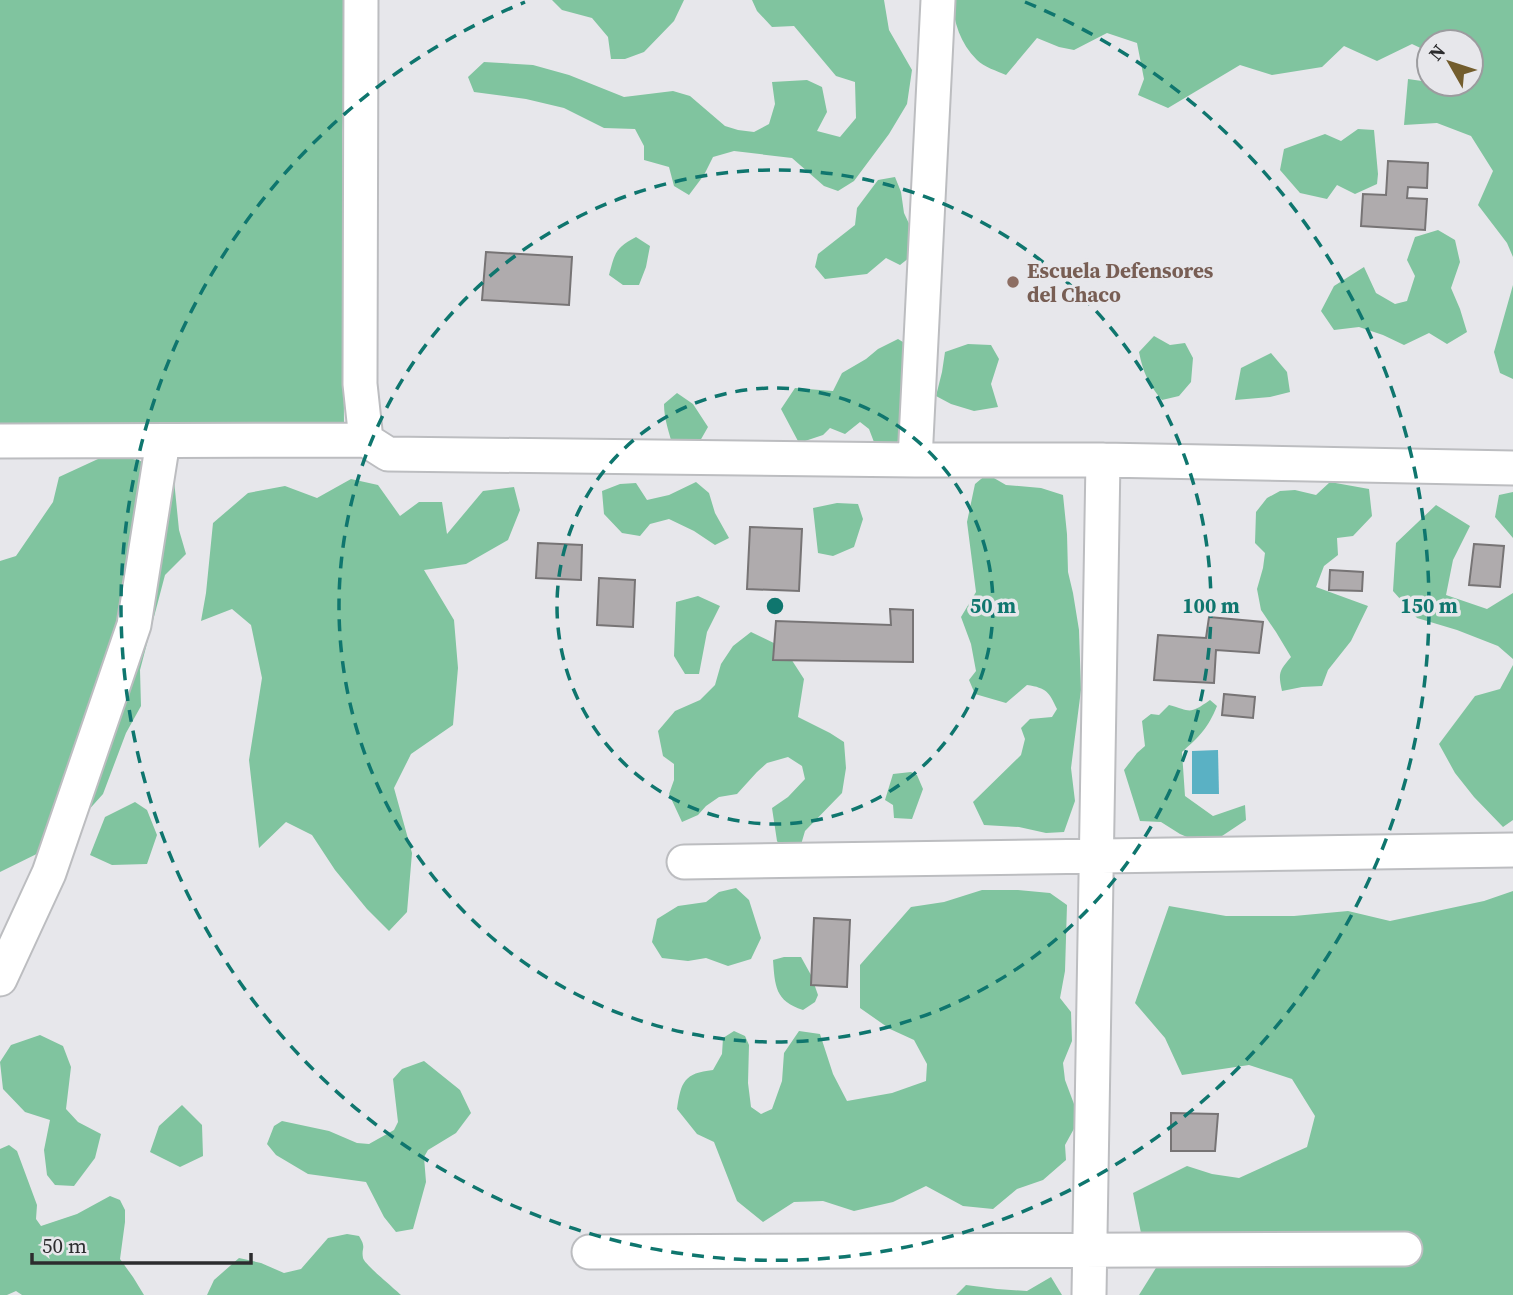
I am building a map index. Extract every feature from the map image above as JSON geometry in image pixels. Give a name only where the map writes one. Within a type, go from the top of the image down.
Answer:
[{"type":"street","points":[[361,0],[360,384],[366,440]]},
{"type":"street","points":[[915,460],[938,0]]},
{"type":"street","points":[[0,979],[49,873],[134,625],[163,440]]},
{"type":"street","points":[[0,441],[366,440],[388,454],[1102,460],[1513,468]]},
{"type":"street","points":[[1089,1295],[1102,460]]},
{"type":"street","points":[[684,862],[1513,850]]},
{"type":"street","points":[[589,1252],[1405,1249]]},
{"type":"green space","points":[[0,0],[347,0],[350,17],[342,132],[344,426],[0,428]]},
{"type":"green space","points":[[552,0],[684,0],[674,21],[644,52],[625,59],[611,59],[608,37],[592,18],[562,10]]},
{"type":"green space","points":[[752,0],[884,0],[889,30],[912,70],[907,104],[889,134],[854,181],[838,191],[824,186],[792,158],[734,151],[713,157],[689,195],[674,186],[669,167],[644,160],[644,146],[635,129],[604,128],[564,108],[526,99],[474,92],[468,77],[484,62],[533,65],[569,75],[624,97],[673,91],[690,96],[725,126],[754,132],[769,124],[775,104],[772,82],[807,80],[822,87],[827,112],[817,131],[840,137],[856,118],[855,82],[836,76],[794,26],[772,27],[757,11]]},
{"type":"green space","points":[[952,0],[1513,0],[1513,257],[1507,243],[1478,205],[1493,171],[1471,136],[1437,123],[1404,125],[1408,79],[1415,80],[1415,98],[1485,98],[1485,28],[1415,28],[1415,45],[1412,44],[1377,61],[1344,46],[1322,67],[1272,75],[1240,65],[1168,108],[1138,95],[1144,79],[1137,43],[1107,33],[1074,50],[1037,38],[1006,75],[991,69],[971,53],[962,40],[954,17]]},
{"type":"green space","points":[[1358,129],[1374,130],[1377,184],[1355,194],[1337,185],[1327,199],[1300,193],[1280,170],[1284,149],[1325,134],[1341,141]]},
{"type":"green space","points":[[895,177],[901,192],[904,213],[912,230],[914,254],[900,265],[886,258],[867,274],[825,279],[815,267],[818,254],[855,225],[857,208],[878,180]]},
{"type":"green space","points":[[1438,230],[1455,240],[1460,262],[1451,288],[1467,332],[1447,344],[1429,333],[1404,345],[1359,327],[1334,330],[1321,311],[1334,286],[1364,267],[1376,293],[1395,304],[1407,301],[1415,276],[1407,260],[1415,237]]},
{"type":"green space","points":[[636,237],[650,246],[646,267],[639,285],[623,285],[609,275],[620,248]]},
{"type":"green space","points":[[1513,285],[1513,379],[1500,373],[1494,352]]},
{"type":"green space","points":[[1154,336],[1170,345],[1185,343],[1193,358],[1191,382],[1179,396],[1162,400],[1144,372],[1139,352]]},
{"type":"green space","points":[[898,339],[911,347],[908,371],[901,383],[905,397],[926,436],[877,450],[869,429],[860,422],[845,434],[830,428],[823,435],[799,443],[781,409],[795,388],[833,391],[842,373]]},
{"type":"green space","points":[[968,344],[991,345],[999,359],[991,384],[998,407],[974,411],[936,396],[945,352]]},
{"type":"green space","points":[[1271,353],[1287,372],[1290,392],[1235,400],[1241,368]]},
{"type":"green space","points":[[677,393],[693,404],[708,427],[696,448],[673,447],[664,404]]},
{"type":"green space","points":[[111,453],[173,470],[179,530],[186,554],[165,575],[140,670],[141,706],[126,733],[103,794],[59,843],[0,872],[0,561],[16,556],[53,502],[59,477]]},
{"type":"green space","points":[[987,474],[1006,485],[1041,488],[1063,495],[1068,572],[1079,630],[1081,690],[1071,768],[1075,801],[1064,832],[1046,833],[1019,827],[984,825],[973,802],[1021,755],[1025,739],[1021,728],[1030,719],[1052,717],[1057,709],[1043,689],[1027,685],[1006,703],[975,694],[969,680],[976,671],[971,644],[961,617],[976,592],[967,522],[975,484]]},
{"type":"green space","points":[[351,479],[378,485],[400,516],[419,502],[442,502],[447,534],[483,491],[514,487],[520,510],[508,540],[466,564],[424,570],[454,620],[458,668],[453,725],[411,754],[394,788],[412,853],[407,912],[389,931],[335,870],[312,835],[286,822],[259,848],[249,760],[262,678],[251,625],[232,609],[201,621],[213,523],[248,493],[285,486],[317,498]]},
{"type":"green space","points":[[696,482],[709,493],[715,513],[729,538],[715,545],[669,519],[650,524],[640,536],[622,533],[604,514],[602,491],[620,484],[636,483],[647,500],[669,495]]},
{"type":"green space","points":[[1330,482],[1369,489],[1372,516],[1353,536],[1337,538],[1338,555],[1324,566],[1316,587],[1368,606],[1351,641],[1328,670],[1322,686],[1282,691],[1280,673],[1291,657],[1261,610],[1257,589],[1265,553],[1255,543],[1256,512],[1267,498],[1280,491],[1295,490],[1316,495]]},
{"type":"green space","points":[[1513,492],[1513,538],[1495,517],[1499,495]]},
{"type":"green space","points":[[837,503],[858,504],[863,519],[854,547],[833,556],[818,553],[813,508]]},
{"type":"green space","points":[[1436,505],[1470,526],[1453,560],[1446,595],[1487,609],[1513,593],[1513,659],[1498,646],[1417,618],[1393,591],[1396,543]]},
{"type":"green space","points":[[698,596],[720,606],[707,632],[699,674],[685,674],[674,656],[676,602]]},
{"type":"green space","points":[[751,632],[784,648],[804,679],[798,717],[844,742],[846,768],[842,793],[805,831],[800,848],[788,857],[777,841],[772,808],[788,797],[805,779],[802,766],[788,757],[767,763],[737,794],[719,797],[698,815],[682,822],[669,794],[674,780],[674,764],[663,756],[658,731],[675,711],[700,700],[715,685],[721,664],[733,646]]},
{"type":"green space","points":[[1513,665],[1513,820],[1503,827],[1455,773],[1439,744],[1475,696],[1500,689]]},
{"type":"green space","points":[[1210,700],[1217,706],[1207,726],[1182,752],[1185,796],[1213,816],[1245,805],[1246,820],[1222,836],[1201,843],[1161,822],[1140,821],[1124,770],[1145,746],[1142,721],[1151,714],[1159,715],[1169,705],[1190,710]]},
{"type":"green space","points":[[911,772],[917,775],[923,789],[912,819],[894,818],[893,805],[885,800],[893,774]]},
{"type":"green space","points":[[135,802],[147,810],[157,835],[147,864],[112,865],[90,855],[105,817]]},
{"type":"green space","points":[[736,888],[749,900],[761,938],[751,959],[728,966],[706,958],[688,961],[662,958],[652,942],[657,919],[678,906],[706,902],[719,892]]},
{"type":"green space","points":[[982,890],[1050,893],[1067,905],[1065,971],[1060,998],[1071,1012],[1072,1041],[1063,1063],[1065,1080],[1074,1104],[1076,1125],[1065,1145],[1066,1160],[1043,1180],[1017,1189],[993,1209],[963,1206],[926,1186],[893,1202],[854,1211],[823,1201],[794,1202],[763,1222],[737,1201],[714,1142],[697,1134],[677,1109],[680,1092],[686,1080],[703,1071],[713,1070],[722,1054],[723,1038],[734,1031],[745,1036],[749,1045],[748,1083],[751,1107],[761,1114],[772,1109],[782,1081],[784,1053],[799,1031],[820,1034],[833,1074],[847,1101],[892,1093],[926,1081],[927,1064],[914,1040],[890,1029],[860,1008],[860,965],[911,907],[944,902]]},
{"type":"green space","points":[[1513,891],[1513,1295],[1139,1295],[1159,1263],[1143,1243],[1133,1193],[1187,1166],[1212,1174],[1239,1178],[1307,1147],[1315,1116],[1292,1079],[1249,1065],[1182,1075],[1165,1038],[1135,1003],[1169,906],[1226,916],[1294,916],[1348,911],[1390,921],[1484,901]]},
{"type":"green space","points":[[801,957],[811,975],[818,995],[815,1002],[803,1010],[787,1002],[778,991],[773,960]]},
{"type":"green space","points":[[40,1035],[63,1046],[71,1067],[66,1109],[78,1122],[101,1134],[95,1158],[74,1186],[55,1185],[47,1175],[44,1150],[50,1120],[25,1112],[3,1089],[0,1062],[11,1045]]},
{"type":"green space","points":[[424,1061],[460,1090],[471,1113],[456,1133],[428,1150],[424,1157],[426,1182],[413,1229],[396,1232],[384,1217],[366,1182],[308,1174],[276,1155],[267,1144],[274,1126],[282,1121],[329,1131],[357,1143],[369,1144],[394,1130],[398,1122],[393,1079],[402,1069]]},
{"type":"green space","points":[[182,1105],[202,1125],[203,1156],[180,1167],[150,1152],[159,1126]]},
{"type":"green space","points":[[9,1145],[17,1151],[37,1205],[36,1219],[41,1226],[77,1214],[110,1196],[120,1200],[125,1210],[125,1222],[120,1259],[144,1295],[22,1295],[16,1291],[0,1295],[0,1149]]},
{"type":"green space","points":[[347,1234],[359,1236],[363,1243],[365,1261],[401,1295],[207,1295],[214,1280],[239,1258],[261,1263],[284,1273],[301,1269],[328,1238]]},
{"type":"green space","points":[[1051,1277],[1062,1295],[956,1295],[966,1285],[1027,1291]]},
{"type":"water","points":[[1218,750],[1219,794],[1192,794],[1192,751]]},
{"type":"building","points":[[1388,161],[1428,163],[1427,188],[1408,187],[1407,198],[1427,199],[1425,230],[1361,226],[1363,194],[1386,195]]},
{"type":"building","points":[[486,252],[572,257],[569,305],[482,300]]},
{"type":"building","points":[[750,527],[802,529],[799,591],[747,589]]},
{"type":"building","points":[[538,543],[582,545],[581,580],[536,578]]},
{"type":"building","points":[[1474,544],[1504,546],[1500,587],[1469,585]]},
{"type":"building","points":[[1330,570],[1363,572],[1362,591],[1329,590]]},
{"type":"building","points":[[599,578],[635,580],[633,627],[597,625]]},
{"type":"building","points":[[890,609],[913,610],[913,662],[773,660],[776,621],[891,625]]},
{"type":"building","points":[[1209,617],[1263,622],[1259,653],[1216,650],[1214,683],[1154,680],[1158,635],[1206,638]]},
{"type":"building","points":[[1224,694],[1255,697],[1253,718],[1222,715]]},
{"type":"building","points":[[814,918],[850,920],[847,987],[811,985]]},
{"type":"building","points":[[1171,1113],[1218,1114],[1215,1151],[1171,1151]]},
{"type":"place","name":"Escuela Defensores del Chaco","points":[[1013,282]]}]
